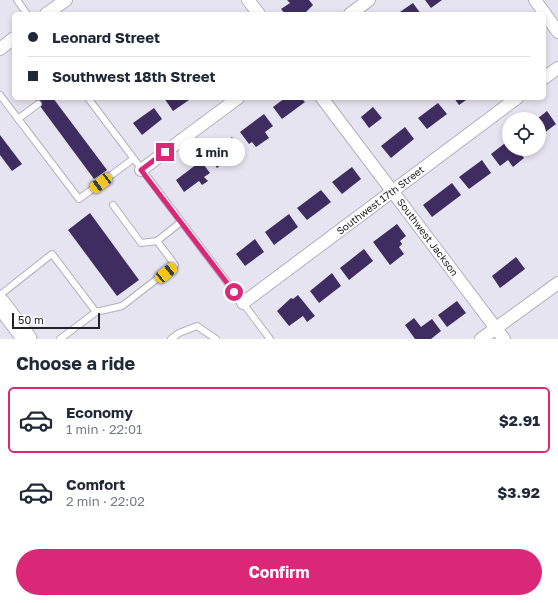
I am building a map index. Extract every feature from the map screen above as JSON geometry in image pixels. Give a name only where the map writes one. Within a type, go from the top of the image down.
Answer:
[{"type":"main road","points":[[0,303],[27,339]]},
{"type":"street","points":[[49,12],[66,0]]},
{"type":"street","points":[[248,0],[257,12]]},
{"type":"street","points":[[353,12],[369,0]]},
{"type":"street","points":[[534,0],[543,12]]},
{"type":"street","points":[[546,16],[558,32]]},
{"type":"street","points":[[0,49],[12,40]]},
{"type":"street","points":[[546,77],[558,68]]},
{"type":"street","points":[[141,170],[235,100]]},
{"type":"street","name":"Southwest Jackson","points":[[324,100],[504,339]]},
{"type":"street","name":"Southwest 17th Street","points":[[243,303],[514,100]]},
{"type":"street","points":[[481,339],[558,283]]},
{"type":"lane","points":[[17,0],[26,12]]},
{"type":"lane","points":[[0,95],[79,199],[133,159]]},
{"type":"lane","points":[[89,100],[270,339]]},
{"type":"lane","points":[[18,119],[38,104]]},
{"type":"lane","points":[[113,206],[141,243],[157,241],[181,222]]},
{"type":"lane","points":[[60,339],[96,312],[122,306],[175,265],[157,241]]},
{"type":"lane","points":[[0,295],[52,254],[96,312]]},
{"type":"lane","points":[[171,339],[179,333],[197,326],[216,339]]},
{"type":"building","points":[[287,0],[309,0],[313,5],[306,12],[283,12],[281,9],[290,3]]},
{"type":"building","points":[[425,0],[442,0],[431,8]]},
{"type":"building","points":[[413,3],[420,12],[400,12]]},
{"type":"building","points":[[35,100],[54,100],[107,170],[94,179]]},
{"type":"building","points":[[165,100],[189,100],[173,111]]},
{"type":"building","points":[[282,100],[303,100],[305,102],[282,119],[273,107]]},
{"type":"building","points":[[455,100],[466,100],[459,105]]},
{"type":"building","points":[[438,103],[447,114],[427,129],[418,118]]},
{"type":"building","points":[[373,107],[382,118],[369,128],[361,117]]},
{"type":"building","points":[[154,108],[162,119],[142,135],[133,123]]},
{"type":"building","points":[[547,111],[556,124],[546,132],[546,112]]},
{"type":"building","points":[[264,114],[273,126],[265,132],[269,138],[256,147],[252,142],[249,144],[240,132]]},
{"type":"building","points":[[405,127],[414,139],[391,158],[381,146]]},
{"type":"building","points":[[0,135],[22,164],[12,171],[0,155]]},
{"type":"building","points":[[232,137],[241,149],[217,168],[208,156]]},
{"type":"building","points":[[502,145],[502,156],[522,156],[524,158],[513,167],[508,160],[500,166],[491,154]]},
{"type":"building","points":[[482,160],[491,173],[469,189],[459,177]]},
{"type":"building","points":[[201,161],[210,173],[204,177],[208,181],[202,185],[199,181],[184,192],[176,180]]},
{"type":"building","points":[[352,167],[361,179],[342,194],[332,182]]},
{"type":"building","points":[[452,183],[461,195],[432,217],[423,205]]},
{"type":"building","points":[[321,190],[331,202],[307,220],[297,208]]},
{"type":"building","points":[[90,213],[139,280],[117,296],[68,230]]},
{"type":"building","points":[[289,214],[298,227],[274,245],[265,232]]},
{"type":"building","points":[[397,224],[406,236],[400,241],[402,244],[399,247],[404,254],[390,265],[373,242]]},
{"type":"building","points":[[255,239],[264,252],[245,266],[236,254]]},
{"type":"building","points":[[364,249],[373,261],[349,280],[340,268]]},
{"type":"building","points":[[516,257],[525,269],[500,288],[492,276]]},
{"type":"building","points":[[332,273],[341,286],[319,303],[310,291]]},
{"type":"building","points":[[298,295],[315,316],[307,322],[303,316],[289,326],[277,311],[291,298],[293,299]]},
{"type":"building","points":[[457,301],[466,313],[447,327],[438,315]]},
{"type":"building","points":[[414,318],[421,327],[432,319],[441,331],[431,339],[415,339],[405,325]]},
{"type":"route","points":[[165,152],[141,170],[234,292]]}]
